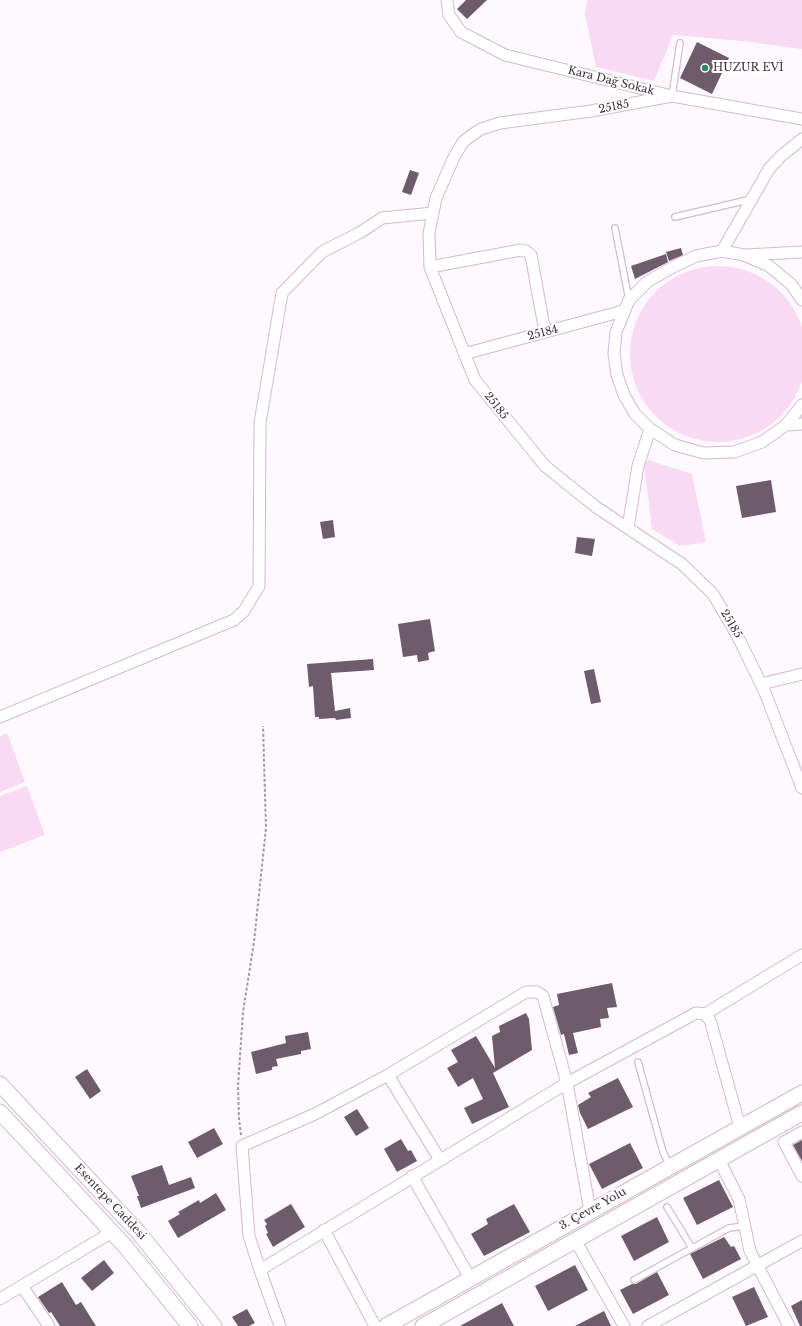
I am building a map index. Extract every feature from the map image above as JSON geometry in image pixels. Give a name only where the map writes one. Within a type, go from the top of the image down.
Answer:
[{"type":"main road","name":"Esentepe Caddesi","points":[[0,1084],[139,1233],[214,1326]]},
{"type":"main road","name":"3. Çevre Yolu","points":[[386,1326],[802,1093]]},
{"type":"main road","name":"Esentepe Caddesi","points":[[0,1112],[112,1232],[150,1275],[190,1326]]},
{"type":"main road","name":"3. Çevre Yolu","points":[[423,1326],[802,1113]]},
{"type":"street","name":"Kara Dağ Sokak","points":[[447,0],[449,15],[461,32],[506,55],[672,96],[802,119]]},
{"type":"street","name":"25185","points":[[672,96],[591,111],[507,122],[480,129],[463,142],[454,157],[436,198],[429,233],[430,267],[475,380],[546,466],[596,507],[682,564],[713,594],[738,634],[761,684],[802,788]]},
{"type":"street","points":[[722,251],[774,163],[802,139]]},
{"type":"street","points":[[0,717],[234,620],[244,611],[259,586],[260,423],[282,293],[322,252],[361,232],[382,218],[433,213]]},
{"type":"street","points":[[430,267],[520,250],[526,251],[531,255],[544,332]]},
{"type":"street","points":[[802,252],[744,255],[722,251],[696,256],[671,268],[647,282],[629,300],[623,311],[616,332],[615,346],[617,375],[624,395],[635,414],[650,430],[675,445],[704,453],[734,452],[762,442],[786,425],[802,405]]},
{"type":"street","points":[[744,255],[769,266],[790,284],[802,300]]},
{"type":"street","name":"25184","points":[[464,354],[623,311]]},
{"type":"street","points":[[786,425],[802,424]]},
{"type":"street","points":[[628,528],[638,466],[650,430]]},
{"type":"street","points":[[761,684],[802,674]]},
{"type":"street","points":[[260,1270],[412,1176],[567,1083],[696,1013],[705,1014],[802,955]]},
{"type":"street","points":[[280,1326],[249,1236],[242,1146],[315,1114],[388,1074],[526,992],[532,991],[543,996],[567,1083],[590,1211]]},
{"type":"street","points":[[705,1014],[710,1020],[740,1127]]},
{"type":"street","points":[[388,1074],[440,1160]]},
{"type":"street","points":[[802,1132],[784,1142],[802,1176]]},
{"type":"street","points":[[719,1160],[739,1199],[750,1251],[789,1326]]},
{"type":"street","points":[[412,1176],[470,1278]]},
{"type":"street","points":[[324,1230],[375,1326]]},
{"type":"street","points":[[0,1298],[112,1232]]},
{"type":"street","points":[[575,1240],[624,1326]]},
{"type":"street","points":[[648,1326],[802,1241]]},
{"type":"street","points":[[22,1286],[48,1326]]},
{"type":"lane","points":[[672,96],[680,43]]},
{"type":"lane","points":[[675,217],[754,198]]},
{"type":"lane","points":[[615,228],[629,300]]},
{"type":"lane","points":[[638,1062],[663,1152],[670,1166]]},
{"type":"lane","points":[[667,1207],[692,1248]]},
{"type":"lane","points":[[634,1280],[729,1228],[745,1226]]},
{"type":"path","points":[[242,1146],[238,1119],[238,1086],[243,1012],[254,942],[266,828],[263,726]]},
{"type":"shaded area","points":[[587,0],[802,0],[802,49],[742,41],[673,35],[654,81],[596,67],[585,14]]},
{"type":"shaded area","points":[[709,266],[727,266],[760,276],[774,286],[786,298],[796,312],[802,328],[806,345],[806,363],[802,380],[796,396],[786,410],[774,422],[760,432],[744,438],[727,442],[709,442],[676,432],[662,422],[650,410],[640,396],[634,380],[630,363],[630,345],[640,312],[650,298],[662,286],[676,276],[692,270]]},
{"type":"shaded area","points":[[648,460],[692,474],[706,542],[680,546],[652,529],[644,463]]},
{"type":"shaded area","points":[[7,733],[25,782],[0,792],[0,736]]},
{"type":"shaded area","points":[[27,786],[45,835],[0,852],[0,796]]},
{"type":"building","points":[[466,0],[487,0],[467,19],[457,9]]},
{"type":"building","name":"HUZUR EVİ","points":[[697,42],[729,58],[712,94],[680,78]]},
{"type":"building","points":[[410,170],[419,173],[411,195],[402,192]]},
{"type":"building","points":[[681,248],[683,255],[669,261],[666,252]]},
{"type":"building","points":[[666,254],[668,262],[635,279],[631,266]]},
{"type":"building","points":[[771,480],[776,512],[742,518],[736,486]]},
{"type":"building","points":[[333,520],[335,537],[323,539],[320,522]]},
{"type":"building","points":[[577,537],[595,539],[592,556],[575,553]]},
{"type":"building","points":[[430,619],[435,651],[428,653],[429,660],[418,662],[417,655],[403,657],[398,624]]},
{"type":"building","points":[[373,659],[374,670],[331,673],[335,711],[350,708],[351,718],[336,720],[335,718],[319,719],[319,717],[315,717],[313,686],[309,687],[307,664]]},
{"type":"building","points":[[594,669],[601,702],[591,704],[584,671]]},
{"type":"building","points":[[612,983],[617,1007],[607,1008],[609,1018],[600,1019],[601,1027],[573,1033],[578,1053],[569,1055],[564,1034],[561,1035],[553,1007],[559,1005],[557,994]]},
{"type":"building","points":[[526,1013],[529,1019],[532,1050],[493,1073],[509,1107],[472,1124],[464,1108],[483,1099],[473,1078],[458,1087],[447,1068],[458,1062],[451,1050],[476,1036],[495,1068],[492,1036],[500,1032],[499,1026]]},
{"type":"building","points":[[308,1032],[311,1049],[301,1051],[301,1054],[276,1059],[278,1066],[272,1067],[272,1070],[256,1074],[251,1052],[286,1043],[285,1036]]},
{"type":"building","points":[[87,1069],[101,1091],[90,1099],[75,1077]]},
{"type":"building","points":[[618,1078],[633,1107],[588,1129],[580,1113],[578,1105],[591,1097],[588,1093]]},
{"type":"building","points":[[357,1109],[369,1128],[356,1136],[344,1117]]},
{"type":"building","points":[[214,1128],[223,1144],[197,1158],[188,1142]]},
{"type":"building","points":[[401,1139],[408,1151],[411,1150],[417,1161],[397,1172],[384,1149]]},
{"type":"building","points":[[802,1140],[802,1161],[793,1145]]},
{"type":"building","points":[[630,1143],[643,1168],[602,1189],[589,1164]]},
{"type":"building","points":[[162,1165],[169,1185],[191,1177],[195,1188],[141,1208],[137,1196],[139,1196],[131,1176]]},
{"type":"building","points":[[719,1180],[733,1207],[697,1225],[683,1198]]},
{"type":"building","points":[[216,1193],[226,1210],[178,1238],[168,1221],[180,1214],[178,1212],[199,1200],[200,1203]]},
{"type":"building","points":[[291,1204],[305,1227],[273,1247],[266,1234],[268,1233],[265,1226],[267,1224],[264,1220]]},
{"type":"building","points":[[514,1204],[530,1232],[484,1256],[471,1234],[488,1224],[486,1219]]},
{"type":"building","points":[[657,1217],[669,1242],[634,1261],[621,1236]]},
{"type":"building","points":[[724,1237],[731,1247],[734,1246],[741,1259],[703,1279],[690,1254]]},
{"type":"building","points":[[104,1260],[114,1273],[92,1291],[81,1278]]},
{"type":"building","points":[[575,1265],[588,1290],[548,1311],[535,1286]]},
{"type":"building","points":[[657,1272],[669,1295],[633,1314],[620,1290],[632,1284],[636,1284]]},
{"type":"building","points":[[62,1282],[76,1305],[81,1302],[96,1326],[60,1326],[51,1312],[49,1313],[38,1297]]},
{"type":"building","points":[[754,1287],[768,1317],[746,1326],[732,1297]]},
{"type":"building","points":[[802,1300],[802,1326],[800,1326],[791,1306]]},
{"type":"building","points":[[502,1303],[514,1326],[460,1326]]},
{"type":"building","points":[[247,1309],[255,1323],[249,1326],[238,1326],[232,1317]]},
{"type":"building","points":[[604,1311],[611,1326],[575,1326]]},
{"type":"place","name":"HUZUR EVİ","points":[[705,68]]}]
